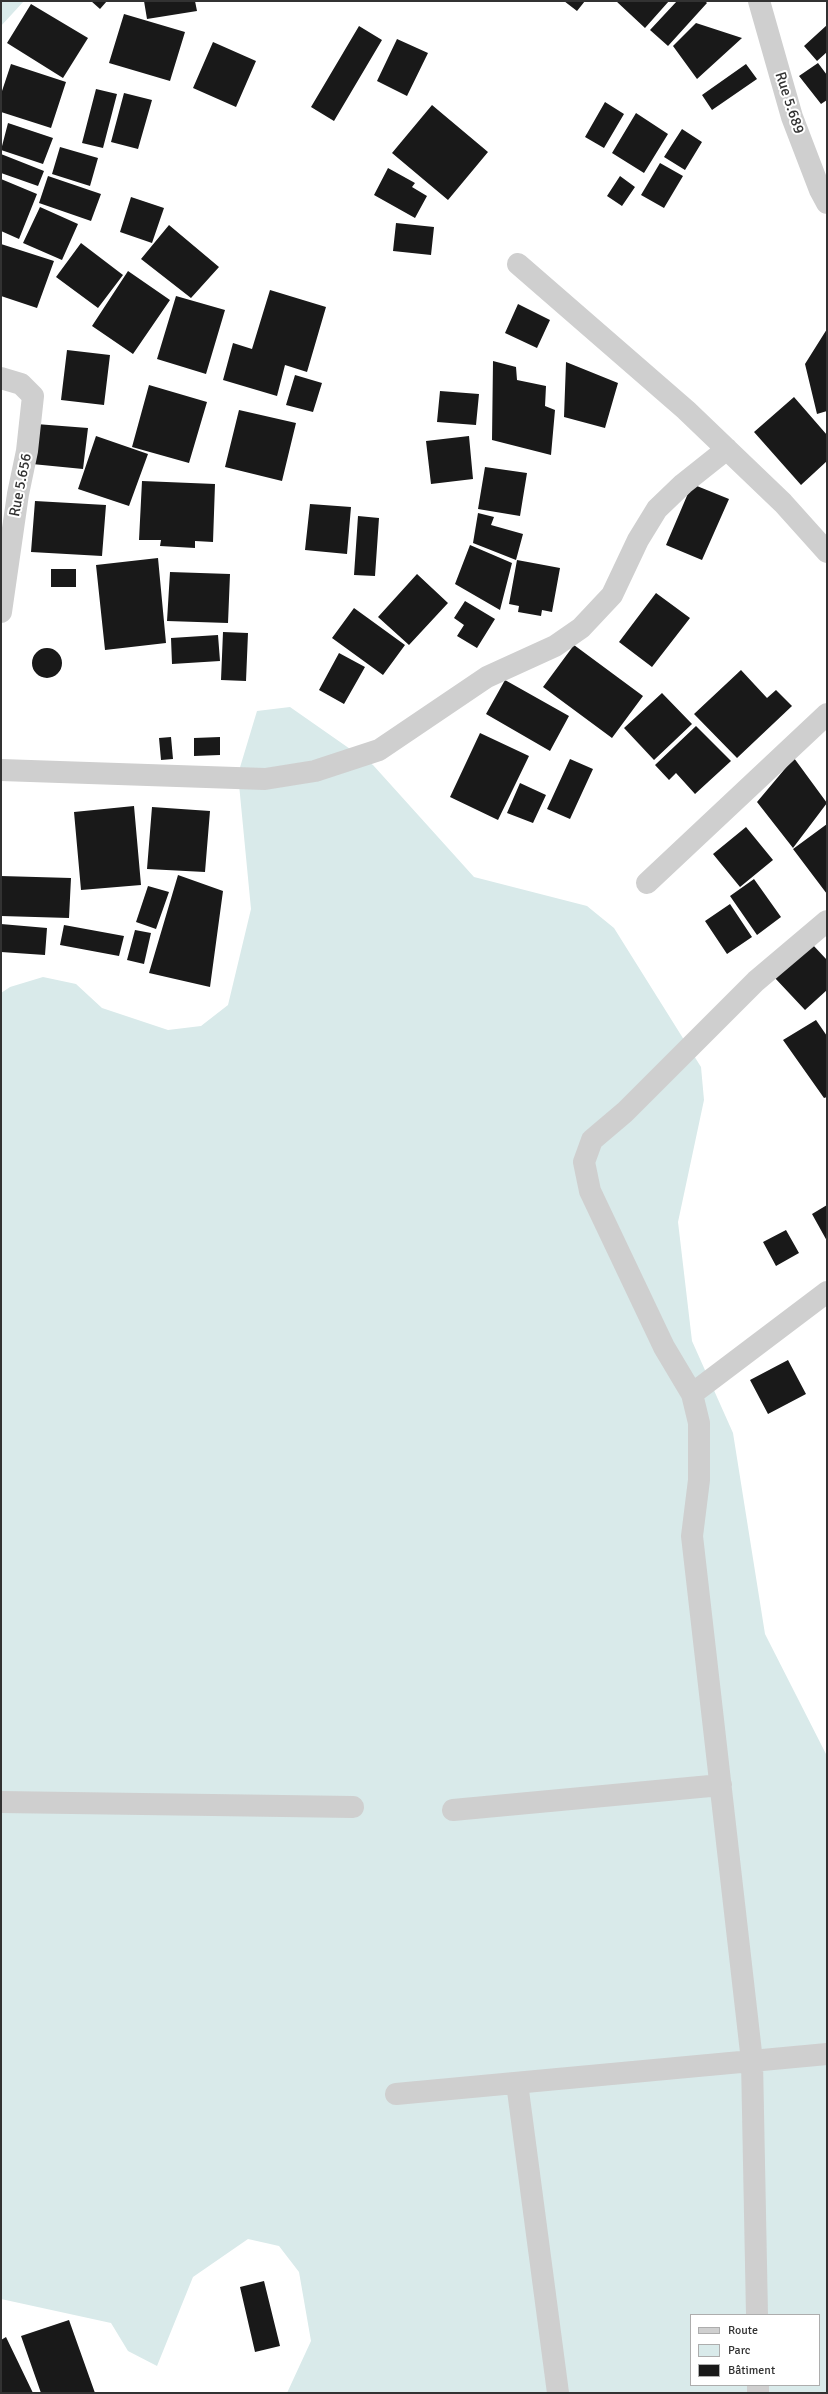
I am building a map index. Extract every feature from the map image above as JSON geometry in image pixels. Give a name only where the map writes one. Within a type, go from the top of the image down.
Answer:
[{"type":"street","name":"Rue 5.689","points":[[759,1],[792,117],[820,190],[827,203]]},
{"type":"street","points":[[518,264],[686,410],[783,503],[827,552]]},
{"type":"street","name":"Rue 5.656","points":[[1,378],[22,384],[33,396],[27,451],[18,494],[1,612]]},
{"type":"street","points":[[1,770],[264,779],[315,771],[379,750],[487,677],[555,646],[581,628],[612,596],[638,540],[657,509],[683,484],[727,449]]},
{"type":"street","points":[[647,883],[827,714]]},
{"type":"street","points":[[757,2314],[752,2061],[692,1536],[699,1480],[698,1423],[692,1394],[664,1347],[590,1191],[584,1162],[592,1140],[625,1112],[756,981],[827,921]]},
{"type":"street","points":[[692,1394],[827,1292]]},
{"type":"street","points":[[453,1810],[721,1785]]},
{"type":"street","points":[[1,1802],[353,1807]]},
{"type":"street","points":[[396,2094],[827,2054]]},
{"type":"street","points":[[517,2083],[558,2393]]},
{"type":"green space","points":[[1,1],[24,1],[1,26]]},
{"type":"green space","points":[[290,707],[373,765],[474,877],[587,906],[614,928],[701,1067],[704,1100],[678,1222],[692,1341],[733,1433],[765,1634],[827,1756],[827,2393],[287,2393],[311,2341],[299,2272],[279,2246],[248,2239],[193,2277],[157,2366],[128,2351],[111,2323],[1,2299],[1,993],[10,987],[43,977],[76,984],[102,1008],[168,1030],[201,1026],[228,1005],[251,909],[238,774],[257,711]]},
{"type":"building","points":[[91,1],[107,1],[100,9]]},
{"type":"building","points":[[144,1],[195,1],[197,11],[147,19]]},
{"type":"building","points":[[564,1],[585,1],[577,11]]},
{"type":"building","points":[[616,1],[669,1],[645,28]]},
{"type":"building","points":[[677,1],[705,1],[707,3],[668,46],[650,30]]},
{"type":"building","points":[[31,4],[88,38],[63,78],[7,43]]},
{"type":"building","points":[[124,14],[185,32],[170,81],[109,63]]},
{"type":"building","points":[[696,23],[742,38],[697,79],[673,46]]},
{"type":"building","points":[[827,25],[827,52],[817,61],[804,46]]},
{"type":"building","points":[[359,26],[382,40],[334,121],[311,107]]},
{"type":"building","points":[[397,39],[428,53],[407,96],[377,81]]},
{"type":"building","points":[[213,42],[256,61],[236,107],[193,88]]},
{"type":"building","points":[[818,63],[827,75],[827,100],[821,104],[799,76]]},
{"type":"building","points":[[11,64],[66,82],[51,128],[1,112],[1,94]]},
{"type":"building","points":[[746,64],[757,79],[712,110],[702,95]]},
{"type":"building","points":[[96,89],[117,94],[103,148],[82,143]]},
{"type":"building","points":[[124,93],[152,100],[138,149],[111,142]]},
{"type":"building","points":[[605,102],[624,114],[604,148],[585,137]]},
{"type":"building","points":[[432,105],[488,152],[448,200],[392,153]]},
{"type":"building","points":[[636,113],[668,134],[644,173],[612,153]]},
{"type":"building","points":[[8,123],[53,138],[43,164],[1,150]]},
{"type":"building","points":[[682,129],[702,142],[685,170],[664,157]]},
{"type":"building","points":[[60,147],[98,158],[90,186],[52,174]]},
{"type":"building","points":[[1,154],[44,171],[38,186],[1,173]]},
{"type":"building","points":[[660,163],[683,176],[664,208],[641,195]]},
{"type":"building","points":[[388,168],[415,183],[412,187],[427,196],[415,218],[374,195]]},
{"type":"building","points":[[48,176],[101,194],[91,221],[39,203]]},
{"type":"building","points":[[620,176],[635,187],[622,206],[607,196]]},
{"type":"building","points":[[1,179],[37,194],[19,239],[1,231]]},
{"type":"building","points":[[131,197],[164,208],[152,243],[120,232]]},
{"type":"building","points":[[40,207],[78,224],[62,260],[23,243]]},
{"type":"building","points":[[396,223],[434,227],[431,255],[393,251]]},
{"type":"building","points":[[169,225],[219,267],[191,298],[141,259]]},
{"type":"building","points":[[81,243],[123,275],[98,308],[56,277]]},
{"type":"building","points":[[1,244],[54,261],[37,308],[1,296]]},
{"type":"building","points":[[128,271],[170,300],[133,354],[92,326]]},
{"type":"building","points":[[270,290],[326,307],[307,372],[285,365],[277,396],[223,380],[233,343],[252,349]]},
{"type":"building","points":[[176,296],[225,310],[206,374],[157,359]]},
{"type":"building","points":[[518,304],[550,320],[537,348],[505,333]]},
{"type":"building","points":[[827,329],[827,411],[817,414],[805,364]]},
{"type":"building","points":[[67,350],[110,355],[104,405],[61,400]]},
{"type":"building","points":[[493,361],[516,367],[517,380],[546,386],[545,406],[555,410],[551,455],[492,440]]},
{"type":"building","points":[[566,362],[618,383],[605,428],[564,417]]},
{"type":"building","points":[[295,375],[322,383],[313,412],[286,405]]},
{"type":"building","points":[[149,385],[207,402],[189,463],[132,447]]},
{"type":"building","points":[[440,391],[479,394],[476,425],[437,422]]},
{"type":"building","points":[[794,397],[827,435],[827,461],[801,485],[754,432]]},
{"type":"building","points":[[239,410],[296,423],[282,481],[225,467]]},
{"type":"building","points":[[36,424],[88,428],[83,469],[32,464]]},
{"type":"building","points":[[96,436],[148,454],[129,506],[78,489]]},
{"type":"building","points":[[469,436],[473,479],[431,484],[426,441]]},
{"type":"building","points":[[485,467],[527,473],[520,516],[478,509]]},
{"type":"building","points":[[142,481],[215,484],[213,542],[195,541],[195,548],[160,546],[161,540],[139,540]]},
{"type":"building","points":[[692,484],[729,499],[702,560],[666,545]]},
{"type":"building","points":[[35,501],[106,505],[102,556],[31,552]]},
{"type":"building","points":[[310,504],[351,507],[347,554],[305,550]]},
{"type":"building","points":[[478,513],[494,517],[491,525],[523,534],[516,560],[473,543]]},
{"type":"building","points":[[358,516],[379,518],[375,576],[354,575]]},
{"type":"building","points":[[470,545],[512,563],[500,610],[455,584]]},
{"type":"building","points":[[158,558],[166,643],[105,650],[96,565]]},
{"type":"building","points":[[517,560],[560,568],[552,612],[542,610],[541,616],[518,612],[519,606],[509,604]]},
{"type":"building","points":[[51,569],[76,569],[76,587],[51,587]]},
{"type":"building","points":[[170,572],[230,574],[228,623],[167,621]]},
{"type":"building","points":[[417,574],[448,603],[409,645],[378,617]]},
{"type":"building","points":[[656,593],[690,618],[652,667],[619,642]]},
{"type":"building","points":[[465,601],[495,619],[477,648],[457,636],[464,625],[454,618]]},
{"type":"building","points":[[354,608],[405,645],[383,675],[332,638]]},
{"type":"building","points":[[223,632],[248,633],[246,681],[221,680]]},
{"type":"building","points":[[218,635],[220,661],[172,664],[171,638]]},
{"type":"building","points":[[574,645],[643,696],[612,738],[543,687]]},
{"type":"building","points":[[47,648],[53,649],[61,657],[61,669],[53,677],[47,678],[41,677],[33,669],[32,663],[33,657],[41,649]]},
{"type":"building","points":[[339,653],[365,667],[344,704],[319,690]]},
{"type":"building","points":[[741,670],[767,698],[776,690],[792,706],[737,758],[694,714]]},
{"type":"building","points":[[505,680],[569,716],[550,751],[486,714]]},
{"type":"building","points":[[662,693],[692,724],[654,760],[624,728]]},
{"type":"building","points":[[696,726],[731,761],[695,794],[676,773],[669,780],[655,765]]},
{"type":"building","points":[[480,733],[529,756],[498,820],[450,797]]},
{"type":"building","points":[[171,737],[173,759],[161,760],[159,738]]},
{"type":"building","points":[[220,737],[220,755],[194,756],[194,738]]},
{"type":"building","points":[[794,758],[827,803],[793,848],[757,802]]},
{"type":"building","points":[[570,759],[593,769],[570,819],[547,809]]},
{"type":"building","points":[[520,783],[546,795],[533,823],[507,813]]},
{"type":"building","points":[[134,806],[141,885],[81,890],[74,812]]},
{"type":"building","points":[[152,807],[210,811],[205,872],[147,869]]},
{"type":"building","points":[[827,824],[827,894],[793,849]]},
{"type":"building","points":[[746,827],[773,860],[740,887],[713,854]]},
{"type":"building","points":[[178,875],[223,891],[210,987],[149,973]]},
{"type":"building","points":[[1,876],[71,878],[69,918],[1,916]]},
{"type":"building","points":[[754,879],[781,917],[757,935],[730,896]]},
{"type":"building","points":[[148,886],[169,892],[156,929],[136,922]]},
{"type":"building","points":[[730,904],[752,937],[727,954],[705,921]]},
{"type":"building","points":[[1,924],[47,928],[45,955],[1,952]]},
{"type":"building","points":[[64,925],[124,936],[119,956],[60,945]]},
{"type":"building","points":[[135,930],[151,933],[144,964],[127,960]]},
{"type":"building","points":[[812,944],[827,960],[827,990],[805,1010],[774,977]]},
{"type":"building","points":[[816,1020],[827,1036],[827,1097],[824,1098],[783,1040]]},
{"type":"building","points":[[827,1205],[827,1241],[812,1214]]},
{"type":"building","points":[[786,1230],[799,1253],[776,1266],[763,1242]]},
{"type":"building","points":[[788,1360],[806,1394],[768,1414],[750,1380]]},
{"type":"building","points":[[264,2281],[280,2346],[255,2352],[240,2287]]},
{"type":"building","points":[[69,2320],[95,2393],[41,2393],[21,2336]]},
{"type":"building","points":[[6,2337],[33,2393],[1,2393],[1,2340]]}]
